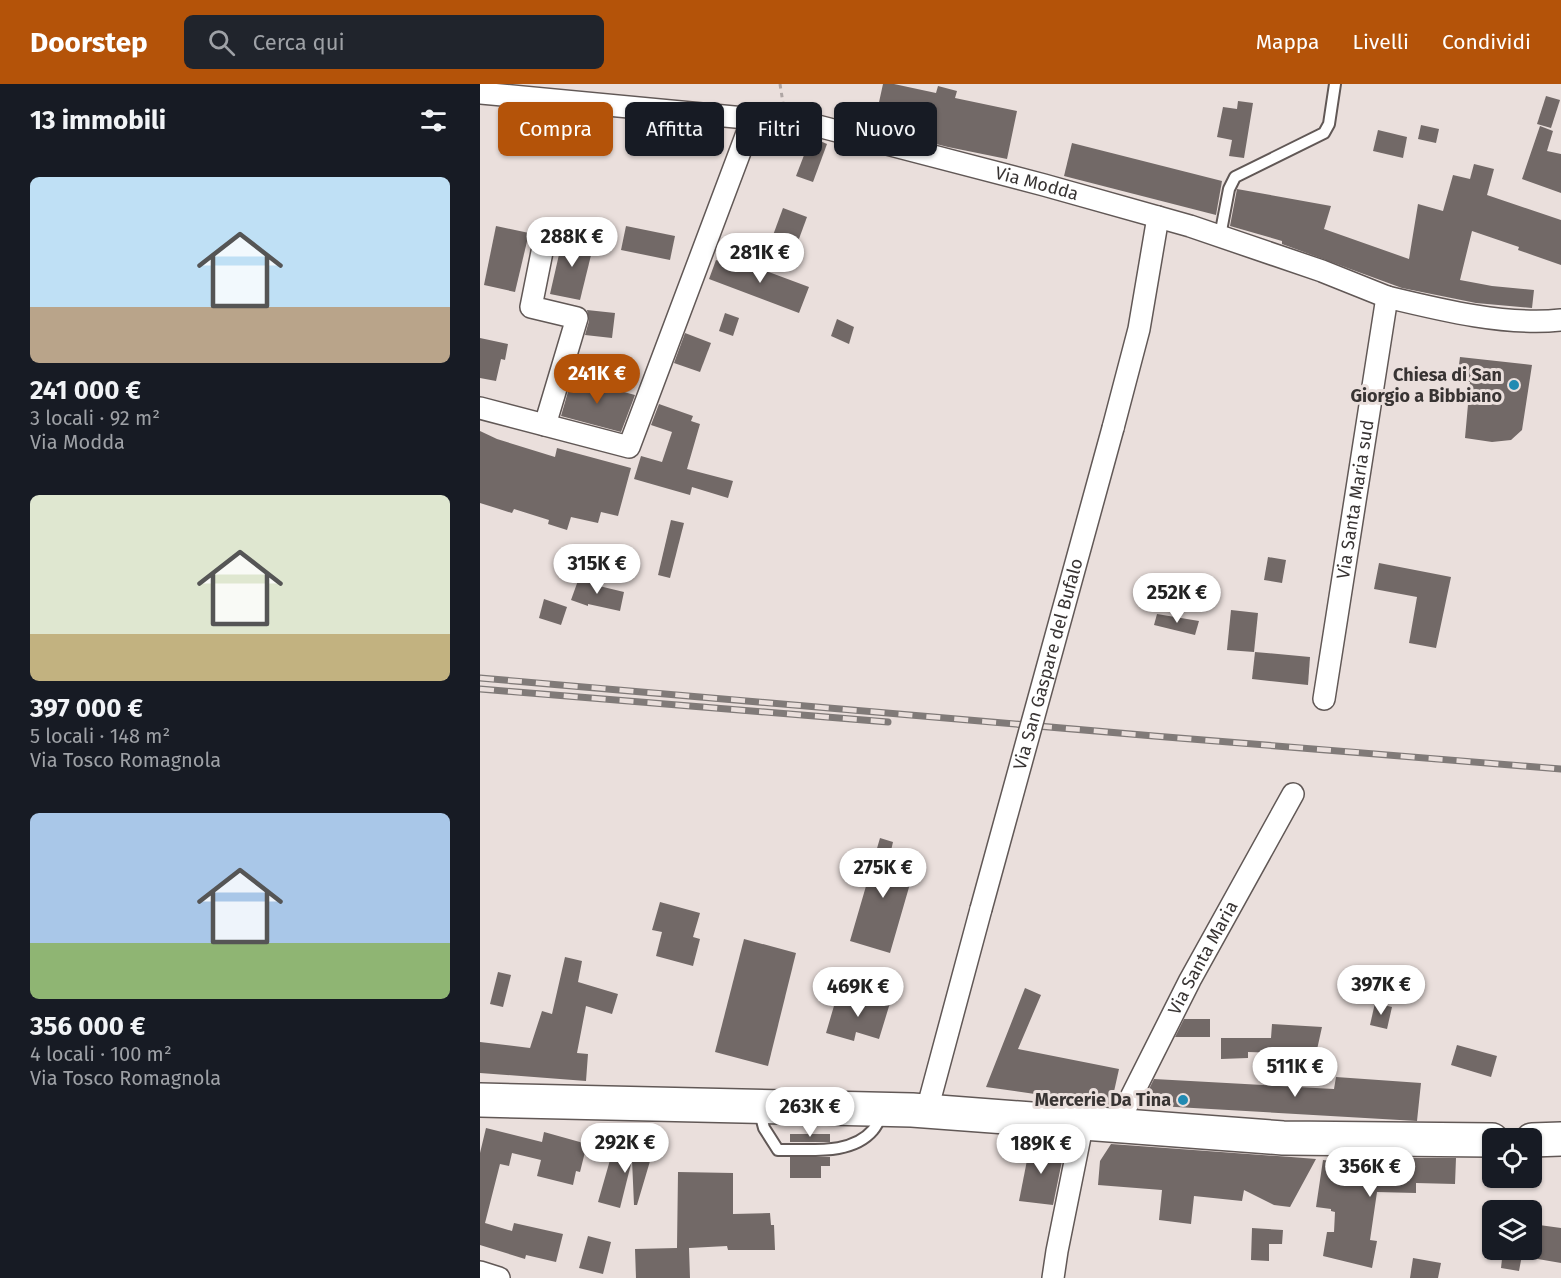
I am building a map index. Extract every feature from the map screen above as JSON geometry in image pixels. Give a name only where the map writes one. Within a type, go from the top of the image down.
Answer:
[{"type":"main road","points":[[480,1100],[927,1110],[1283,1138],[1482,1140]]},
{"type":"main road","points":[[1542,1140],[1561,1139]]},
{"type":"street","name":"Via Modda","points":[[480,93],[736,118]]},
{"type":"street","name":"Via Modda","points":[[822,127],[1158,217],[1220,236],[1387,297]]},
{"type":"street","points":[[480,408],[629,447],[738,156]]},
{"type":"street","name":"Via San Gaspare del Bufalo","points":[[927,1110],[1139,329],[1158,217]]},
{"type":"street","points":[[542,252],[531,307],[577,318],[545,425]]},
{"type":"street","points":[[1387,297],[1497,318],[1561,320]]},
{"type":"street","name":"Via Santa Maria sud","points":[[1324,699],[1387,297]]},
{"type":"street","name":"Via Santa Maria","points":[[1117,1125],[1190,980],[1293,794]]},
{"type":"street","points":[[1053,1278],[1083,1122]]},
{"type":"street","points":[[480,1272],[499,1278]]},
{"type":"lane","points":[[1220,236],[1229,189],[1235,177],[1324,133],[1329,124],[1335,84]]},
{"type":"lane","points":[[758,1106],[764,1128],[778,1150],[839,1149],[873,1130],[885,1109]]},
{"type":"building","points":[[883,84],[894,84],[936,93],[938,86],[957,91],[955,98],[1017,111],[1007,159],[937,144],[937,102],[879,102]]},
{"type":"building","points":[[1546,96],[1560,100],[1551,128],[1537,124]]},
{"type":"building","points":[[1238,101],[1253,103],[1244,158],[1229,156],[1232,140],[1217,137],[1223,107],[1237,109]]},
{"type":"building","points":[[1421,125],[1439,129],[1436,143],[1418,139]]},
{"type":"building","points":[[1540,126],[1553,131],[1547,151],[1561,154],[1561,193],[1522,179]]},
{"type":"building","points":[[1378,130],[1407,137],[1403,158],[1373,151]]},
{"type":"building","points":[[822,142],[827,144],[813,182],[796,176],[804,156],[822,156]]},
{"type":"building","points":[[1072,143],[1222,181],[1216,215],[1064,176]]},
{"type":"building","points":[[1474,164],[1494,169],[1487,195],[1561,220],[1561,265],[1518,250],[1519,247],[1472,231],[1460,280],[1534,290],[1532,308],[1476,303],[1402,288],[1282,244],[1282,241],[1230,226],[1237,189],[1331,206],[1324,229],[1409,259],[1418,204],[1443,211],[1453,175],[1470,179]]},
{"type":"building","points":[[783,208],[807,217],[796,247],[772,238]]},
{"type":"building","points":[[496,226],[529,233],[515,292],[484,285]]},
{"type":"building","points":[[626,226],[675,236],[670,260],[621,250]]},
{"type":"building","points":[[563,237],[594,243],[580,300],[550,294]]},
{"type":"building","points":[[728,257],[809,287],[799,313],[709,279],[716,260],[725,263]]},
{"type":"building","points":[[587,310],[615,313],[612,338],[585,335],[589,321]]},
{"type":"building","points":[[725,313],[739,318],[733,336],[719,331]]},
{"type":"building","points":[[837,319],[854,327],[849,344],[831,336]]},
{"type":"building","points":[[685,333],[711,343],[700,372],[674,363]]},
{"type":"building","points":[[480,338],[508,344],[505,360],[501,359],[496,381],[480,378]]},
{"type":"building","points":[[1460,357],[1532,365],[1522,430],[1511,440],[1492,442],[1465,438],[1470,382],[1457,381]]},
{"type":"building","points":[[572,378],[635,395],[621,432],[561,416]]},
{"type":"building","points":[[659,404],[693,416],[691,421],[700,424],[687,469],[733,481],[728,498],[692,487],[690,495],[634,479],[641,456],[662,462],[672,432],[651,425]]},
{"type":"building","points":[[480,431],[497,439],[555,457],[557,448],[631,468],[618,516],[601,512],[598,523],[571,517],[567,530],[548,524],[549,520],[514,509],[512,513],[480,503]]},
{"type":"building","points":[[671,520],[684,523],[670,578],[658,575]]},
{"type":"building","points":[[1268,557],[1286,560],[1282,583],[1264,580]]},
{"type":"building","points":[[1379,563],[1451,577],[1436,648],[1409,643],[1417,597],[1374,589]]},
{"type":"building","points":[[580,575],[597,581],[595,585],[624,592],[620,611],[588,604],[588,606],[571,600]]},
{"type":"building","points":[[544,599],[567,607],[561,625],[539,618]]},
{"type":"building","points":[[1231,610],[1258,613],[1254,652],[1227,650]]},
{"type":"building","points":[[1157,614],[1199,621],[1195,635],[1154,625]]},
{"type":"building","points":[[1255,652],[1310,657],[1308,685],[1252,679]]},
{"type":"building","points":[[880,838],[893,842],[890,855],[916,863],[890,953],[850,941]]},
{"type":"building","points":[[660,902],[700,913],[693,937],[700,939],[693,966],[656,956],[662,932],[652,930]]},
{"type":"building","points":[[744,939],[796,953],[768,1066],[715,1052]]},
{"type":"building","points":[[565,957],[582,961],[578,982],[618,994],[612,1014],[586,1006],[577,1053],[588,1054],[586,1081],[480,1073],[480,1042],[530,1048],[542,1011],[552,1014]]},
{"type":"building","points":[[498,972],[511,975],[503,1007],[490,1004]]},
{"type":"building","points":[[1025,988],[1041,995],[1018,1049],[1119,1069],[1111,1105],[986,1087]]},
{"type":"building","points":[[854,993],[890,1003],[879,1039],[856,1032],[854,1041],[826,1033],[836,999],[850,1003]]},
{"type":"building","points":[[1375,1003],[1392,1007],[1387,1029],[1370,1025]]},
{"type":"building","points":[[1184,1019],[1210,1019],[1210,1037],[1175,1037]]},
{"type":"building","points":[[1272,1024],[1322,1027],[1316,1054],[1248,1052],[1248,1058],[1221,1059],[1221,1038],[1271,1038]]},
{"type":"building","points":[[1457,1045],[1497,1056],[1491,1077],[1451,1065]]},
{"type":"building","points":[[1336,1077],[1421,1083],[1417,1121],[1141,1105],[1154,1079],[1334,1089]]},
{"type":"building","points":[[486,1128],[542,1142],[544,1132],[587,1144],[580,1172],[576,1171],[573,1185],[537,1176],[541,1160],[512,1153],[509,1166],[500,1164],[485,1223],[512,1231],[514,1223],[563,1234],[556,1262],[526,1255],[525,1259],[480,1245],[480,1153]]},
{"type":"building","points":[[790,1134],[830,1134],[830,1142],[790,1142]]},
{"type":"building","points":[[628,1144],[653,1151],[637,1205],[634,1205],[632,1160],[620,1208],[598,1202],[614,1146],[626,1150]]},
{"type":"building","points":[[1111,1144],[1316,1159],[1290,1207],[1274,1205],[1244,1190],[1242,1201],[1194,1196],[1191,1224],[1159,1220],[1162,1190],[1098,1185],[1100,1161]]},
{"type":"building","points":[[1030,1145],[1064,1151],[1053,1205],[1019,1201]]},
{"type":"building","points":[[790,1157],[830,1157],[830,1166],[821,1166],[821,1178],[790,1178]]},
{"type":"building","points":[[1342,1157],[1367,1162],[1368,1158],[1456,1158],[1455,1184],[1416,1183],[1416,1193],[1377,1192],[1370,1240],[1377,1241],[1372,1268],[1323,1256],[1327,1232],[1334,1232],[1335,1212],[1331,1209],[1316,1207],[1323,1160],[1342,1162]]},
{"type":"building","points":[[678,1172],[733,1173],[733,1214],[770,1213],[771,1225],[774,1225],[775,1250],[728,1250],[727,1246],[689,1248],[690,1278],[636,1278],[635,1249],[677,1248]]},
{"type":"building","points":[[1542,1225],[1561,1228],[1561,1263],[1542,1260]]},
{"type":"building","points":[[1252,1228],[1283,1230],[1282,1244],[1269,1244],[1269,1261],[1251,1260]]},
{"type":"building","points":[[588,1236],[611,1242],[603,1274],[579,1268]]},
{"type":"building","points":[[1413,1258],[1441,1263],[1438,1278],[1410,1278]]},
{"type":"building","points":[[1502,1260],[1521,1260],[1519,1271],[1501,1268]]},
{"type":"railway","points":[[480,678],[1561,769]]},
{"type":"railway","points":[[480,689],[888,722]]},
{"type":"place","name":"Chiesa di San Giorgio a Bibbiano","points":[[1514,385]]},
{"type":"place","name":"Mercerie Da Tina","points":[[1183,1100]]}]
